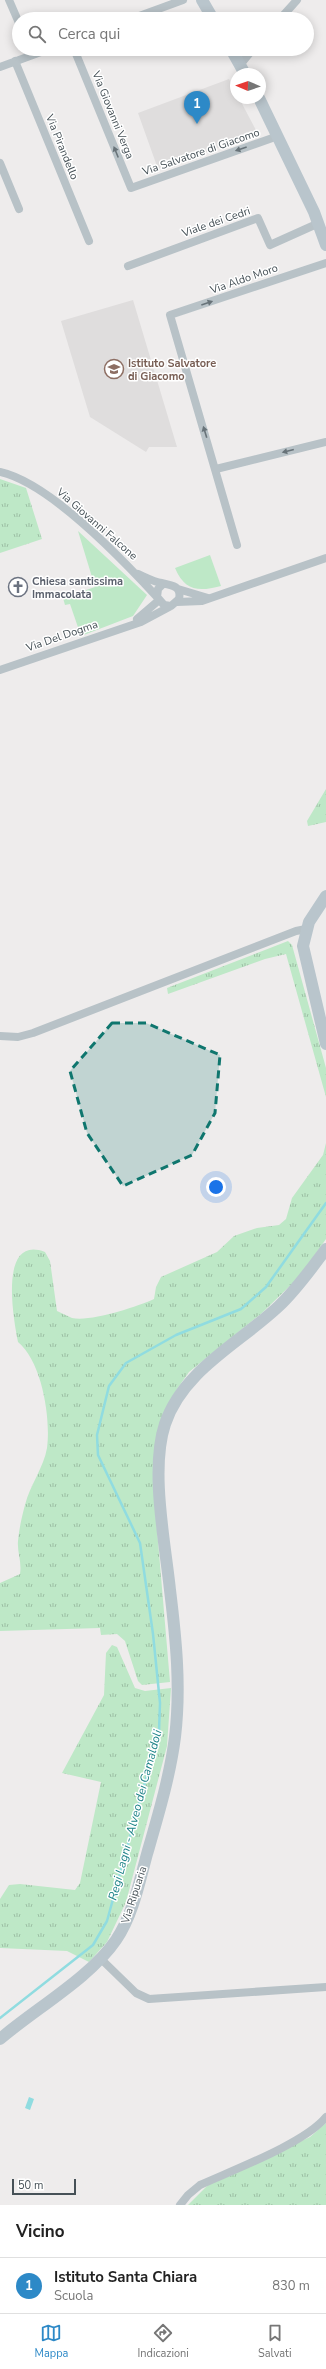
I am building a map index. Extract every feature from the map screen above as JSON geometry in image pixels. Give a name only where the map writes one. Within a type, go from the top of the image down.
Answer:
[{"type":"street","points":[[9,0],[14,12]]},
{"type":"street","points":[[150,12],[183,0]]},
{"type":"street","points":[[202,0],[209,12]]},
{"type":"street","points":[[286,12],[297,0]]},
{"type":"street","points":[[0,67],[24,56]]},
{"type":"street","name":"Via Giovanni Verga","points":[[77,56],[131,188]]},
{"type":"street","points":[[235,56],[241,68]]},
{"type":"street","points":[[243,68],[249,56]]},
{"type":"street","name":"Via Pirandello","points":[[15,61],[89,241]]},
{"type":"street","points":[[262,104],[319,223],[326,245]]},
{"type":"street","name":"Via Salvatore di Giacomo","points":[[131,188],[278,136]]},
{"type":"street","points":[[0,163],[19,210]]},
{"type":"street","name":"Viale dei Cedri","points":[[128,266],[258,218],[270,245],[319,223]]},
{"type":"street","name":"Via Aldo Moro","points":[[216,469],[170,315],[326,263]]},
{"type":"street","points":[[237,545],[216,469],[326,442]]},
{"type":"street","name":"Via Giovanni Falcone","points":[[0,472],[25,481],[59,503],[135,573],[158,599]]},
{"type":"street","points":[[208,598],[178,589],[173,584],[163,584],[158,590],[158,599],[164,606],[192,603],[208,598],[326,558]]},
{"type":"street","name":"Via Giovanni Falcone","points":[[135,573],[163,584]]},
{"type":"street","points":[[174,604],[180,596],[178,589]]},
{"type":"street","points":[[132,623],[158,599]]},
{"type":"street","name":"Via Del Dogma","points":[[0,670],[156,615],[174,604]]},
{"type":"street","points":[[326,896],[314,913],[306,929],[303,946],[305,960],[326,1044]]},
{"type":"street","points":[[0,1036],[18,1037],[33,1033],[296,931],[306,929]]},
{"type":"street","name":"Via Ripuaria","points":[[0,2039],[101,1959],[125,1926],[137,1890],[163,1798],[175,1738],[178,1700],[177,1654],[158,1466],[165,1424],[177,1400],[188,1384],[208,1365],[279,1306],[305,1279],[326,1249]]},
{"type":"street","points":[[101,1959],[136,1993],[149,1999],[326,1986]]},
{"type":"street","points":[[180,2205],[188,2195],[200,2185],[292,2142],[318,2128],[326,2118]]},
{"type":"highlighted area","points":[[112,1023],[146,1023],[220,1055],[215,1113],[192,1155],[123,1186],[87,1133],[70,1071]]},
{"type":"shaded area","points":[[229,79],[230,104],[242,104],[258,134],[158,169],[138,113]]},
{"type":"shaded area","name":"Istituto Salvatore di Giacomo","points":[[133,300],[177,447],[149,447],[146,452],[90,417],[61,321]]},
{"type":"green space","points":[[0,479],[26,488],[42,539],[0,553]]},
{"type":"green space","points":[[78,531],[147,595],[133,616],[81,636],[70,604],[65,605],[63,598],[95,587]]},
{"type":"green space","points":[[210,555],[221,586],[199,589],[193,588],[183,581],[175,568]]},
{"type":"green space","points":[[326,789],[326,822],[308,826],[307,821]]},
{"type":"green space","points":[[288,941],[292,945],[326,1068],[326,1097],[286,954],[265,959],[168,994],[167,988]]},
{"type":"green space","points":[[326,1143],[326,1239],[300,1276],[262,1313],[189,1372],[177,1389],[161,1419],[155,1506],[170,1682],[142,1685],[138,1681],[125,1641],[117,1634],[101,1635],[100,1628],[0,1631],[0,1583],[20,1574],[18,1536],[27,1498],[45,1455],[48,1436],[46,1407],[39,1376],[26,1351],[18,1342],[13,1313],[12,1279],[15,1265],[21,1255],[31,1250],[45,1252],[50,1261],[57,1311],[72,1318],[80,1319],[102,1316],[136,1306],[154,1299],[156,1287],[161,1277],[217,1252],[234,1236],[257,1228],[279,1225],[286,1219],[292,1198],[323,1155]]},
{"type":"green space","points":[[112,1645],[117,1647],[135,1688],[145,1691],[171,1688],[167,1746],[126,1902],[107,1942],[89,1962],[67,1951],[0,1948],[0,1899],[9,1885],[20,1884],[75,1890],[80,1883],[101,1782],[62,1773],[104,1695],[106,1653]]},
{"type":"green space","points":[[326,2123],[326,2205],[188,2205],[208,2185],[310,2137]]},
{"type":"water","points":[[29,2097],[34,2099],[30,2110],[25,2108]]},
{"type":"waterway","name":"Regi Lagni - Alveo dei Camaldoli","points":[[0,2018],[93,1945],[107,1921],[159,1731],[160,1703],[153,1634],[140,1543],[98,1455],[97,1435],[109,1386],[126,1363],[176,1335],[241,1309],[266,1287],[326,1203]]},
{"type":"place","name":"Istituto Santa Chiara","points":[[197,124]]},
{"type":"place","name":"Istituto Salvatore di Giacomo","points":[[114,369]]},
{"type":"place","name":"Chiesa santissima Immacolata","points":[[18,587]]}]
